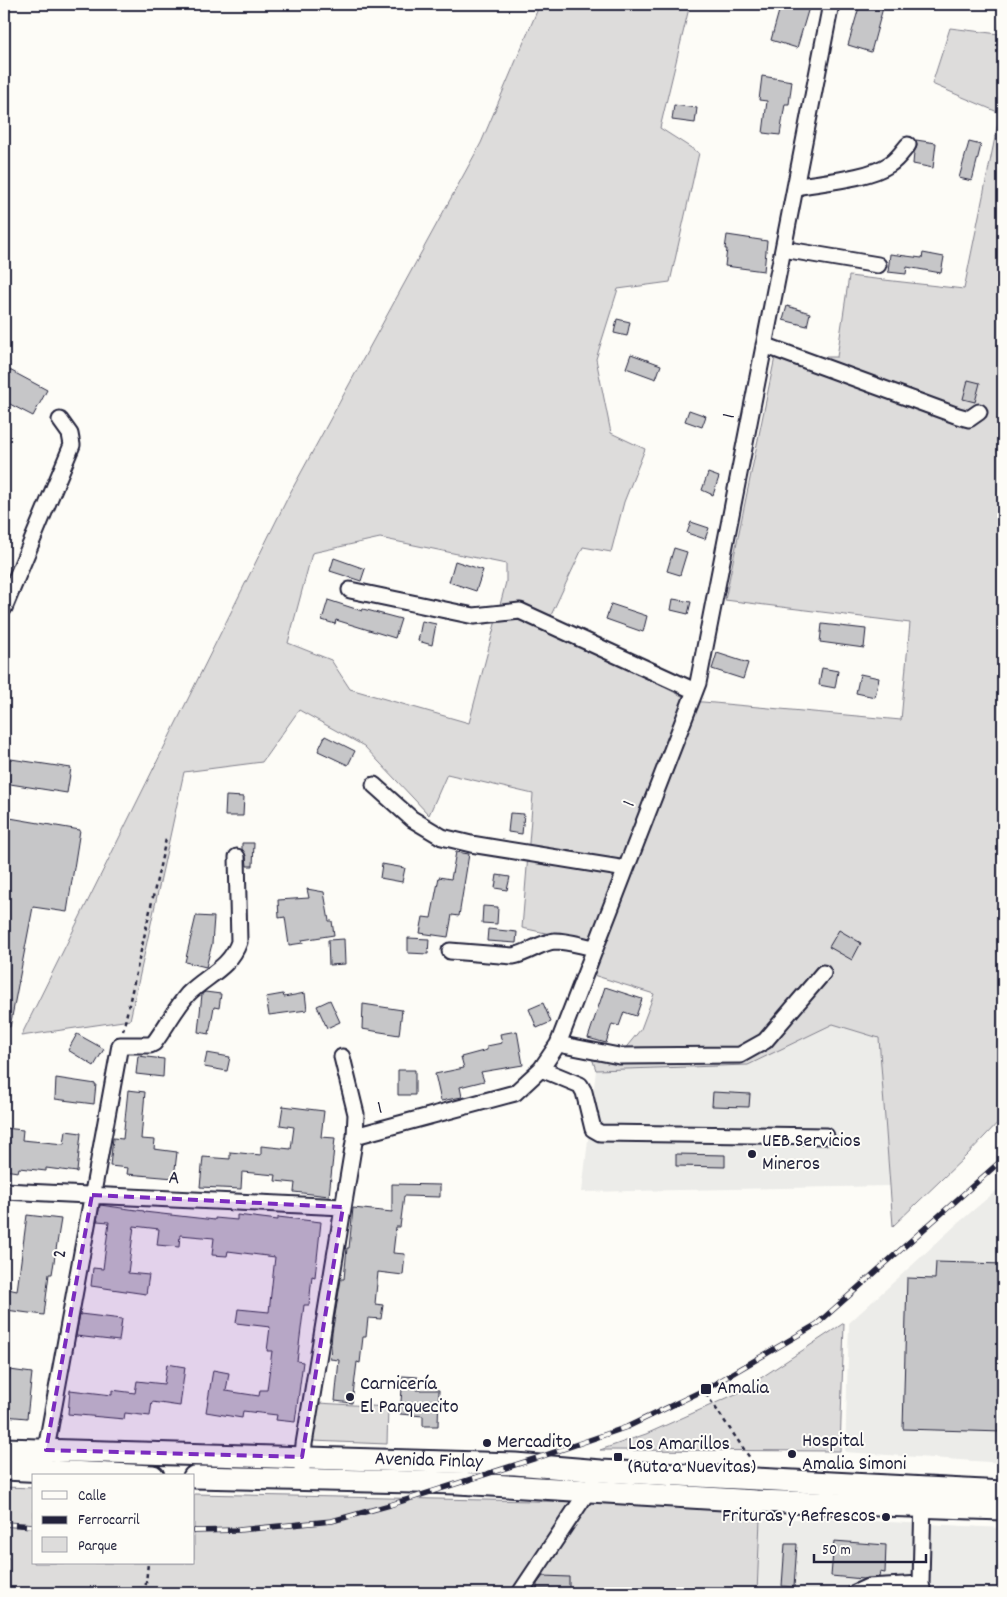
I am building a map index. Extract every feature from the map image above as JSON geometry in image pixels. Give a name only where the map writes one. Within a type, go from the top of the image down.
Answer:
[{"type":"highway","name":"Avenida Finlay","points":[[4,1448],[44,1461],[138,1474]]},
{"type":"highway","name":"Avenida Finlay","points":[[4,1469],[44,1461],[302,1456],[515,1464],[923,1497],[1003,1509]]},
{"type":"highway","name":"Avenida Finlay","points":[[195,1477],[458,1483],[756,1501],[923,1497],[1003,1492]]},
{"type":"street","name":"1","points":[[302,1480],[302,1456],[355,1136],[515,1093],[541,1070],[558,1044],[698,683],[831,4]]},
{"type":"street","points":[[795,187],[863,175],[882,169],[892,163],[908,144]]},
{"type":"street","points":[[783,250],[878,265]]},
{"type":"street","points":[[764,345],[969,420],[979,412]]},
{"type":"street","points":[[4,608],[11,587],[72,445],[70,434],[60,420]]},
{"type":"street","points":[[350,590],[474,616],[520,611],[695,691]]},
{"type":"street","points":[[374,785],[412,819],[442,836],[471,844],[626,869]]},
{"type":"street","points":[[120,1045],[150,1045],[154,1043],[189,993],[220,969],[235,953],[239,942],[237,857]]},
{"type":"street","points":[[450,951],[513,956],[522,955],[554,941],[595,948]]},
{"type":"street","points":[[558,1044],[620,1056],[740,1055],[765,1041],[823,973]]},
{"type":"street","name":"2","points":[[44,1461],[120,1045]]},
{"type":"street","points":[[342,1057],[356,1114],[355,1136]]},
{"type":"street","points":[[541,1070],[580,1085],[584,1092],[593,1130],[600,1133],[826,1136]]},
{"type":"street","name":"A","points":[[4,1191],[343,1207]]},
{"type":"street","points":[[520,1593],[601,1471]]},
{"type":"street","points":[[855,1593],[868,1587],[922,1589],[923,1497]]},
{"type":"path","points":[[120,1045],[166,839]]},
{"type":"path","points":[[706,1394],[753,1463]]},
{"type":"path","points":[[144,1593],[148,1564]]},
{"type":"highlighted area","points":[[92,1195],[343,1207],[302,1457],[46,1450]]},
{"type":"shaded area","name":"UEB Servicios Mineros","points":[[833,1024],[879,1038],[890,1186],[582,1192],[596,1070],[748,1065]]},
{"type":"shaded area","points":[[1003,1185],[1003,1463],[845,1452],[849,1323],[957,1224]]},
{"type":"shaded area","points":[[760,1519],[832,1519],[1003,1528],[1003,1593],[757,1593]]},
{"type":"shaded area","points":[[4,1557],[9,1558],[9,1593],[4,1593]]},
{"type":"green space","points":[[540,4],[690,4],[660,128],[699,153],[670,282],[618,289],[596,359],[611,433],[645,449],[624,502],[611,552],[583,547],[545,628],[692,701],[901,720],[910,623],[725,600],[775,357],[837,357],[849,276],[964,289],[1000,113],[932,84],[950,28],[999,34],[1001,4],[1003,4],[1003,1117],[966,1156],[893,1226],[879,1038],[833,1024],[748,1065],[596,1070],[591,1055],[623,1051],[641,1029],[654,994],[590,974],[603,945],[522,928],[533,794],[447,774],[429,815],[364,746],[299,710],[262,762],[184,772],[130,1020],[21,1036],[290,493],[481,143]],"holes":[[[380,538],[506,564],[506,582],[469,723],[350,689],[331,660],[288,643],[312,553]]]},
{"type":"green space","points":[[844,1323],[840,1451],[600,1450],[646,1434],[738,1393]]},
{"type":"green space","points":[[318,1403],[388,1407],[387,1444],[312,1441]]},
{"type":"green space","points":[[4,1487],[32,1488],[32,1564],[195,1564],[195,1494],[581,1502],[588,1491],[756,1501],[760,1519],[757,1593],[9,1593],[9,1558],[4,1557]]},
{"type":"building","points":[[781,4],[810,4],[797,48],[771,40]]},
{"type":"building","points":[[860,4],[884,4],[871,52],[848,45]]},
{"type":"building","points":[[762,76],[792,81],[789,104],[785,104],[780,135],[763,133],[767,101],[759,100]]},
{"type":"building","points":[[674,105],[697,108],[695,123],[672,120]]},
{"type":"building","points":[[916,140],[936,143],[933,168],[913,164],[914,152],[917,146]]},
{"type":"building","points":[[969,142],[981,145],[972,181],[959,178]]},
{"type":"building","points":[[727,235],[767,241],[764,271],[725,266]]},
{"type":"building","points":[[923,253],[944,257],[941,273],[907,267],[906,274],[888,272],[890,254],[922,258]]},
{"type":"building","points":[[787,306],[810,313],[807,326],[783,320]]},
{"type":"building","points":[[617,319],[630,322],[627,336],[614,333]]},
{"type":"building","points":[[631,354],[661,365],[656,379],[626,368]]},
{"type":"building","points":[[4,367],[47,390],[33,416],[4,401]]},
{"type":"building","points":[[968,380],[980,383],[975,402],[963,399]]},
{"type":"building","points":[[689,410],[706,416],[702,427],[685,421]]},
{"type":"building","points":[[708,473],[719,477],[713,495],[702,490]]},
{"type":"building","points":[[691,522],[709,528],[705,539],[687,533]]},
{"type":"building","points":[[674,548],[687,552],[680,575],[667,571]]},
{"type":"building","points":[[334,558],[365,569],[361,581],[330,571]]},
{"type":"building","points":[[455,561],[483,570],[476,591],[449,582]]},
{"type":"building","points":[[673,599],[691,602],[688,614],[671,610]]},
{"type":"building","points":[[328,600],[362,611],[363,609],[401,619],[395,638],[336,620],[335,624],[322,620]]},
{"type":"building","points":[[611,604],[647,616],[643,632],[606,619]]},
{"type":"building","points":[[422,621],[436,624],[432,645],[418,641]]},
{"type":"building","points":[[822,624],[866,629],[864,648],[820,642]]},
{"type":"building","points":[[717,653],[748,663],[743,679],[712,669]]},
{"type":"building","points":[[822,668],[838,671],[835,688],[819,685]]},
{"type":"building","points":[[860,674],[879,678],[875,697],[856,693]]},
{"type":"building","points":[[325,736],[355,751],[348,765],[318,751]]},
{"type":"building","points":[[4,758],[71,768],[67,793],[4,783]]},
{"type":"building","points":[[226,796],[244,797],[243,816],[225,816]]},
{"type":"building","points":[[510,813],[524,814],[522,834],[508,832]]},
{"type":"building","points":[[4,817],[80,830],[67,912],[33,907],[10,1027],[4,1026]]},
{"type":"building","points":[[242,843],[254,843],[253,866],[247,866]]},
{"type":"building","points":[[456,852],[469,854],[459,916],[452,915],[448,937],[420,933],[423,917],[431,918],[439,877],[451,879]]},
{"type":"building","points":[[382,864],[405,868],[402,882],[380,878]]},
{"type":"building","points":[[497,875],[510,877],[507,890],[495,888]]},
{"type":"building","points":[[307,889],[324,892],[329,921],[332,921],[334,935],[302,940],[303,943],[289,945],[285,917],[279,918],[278,900],[309,898]]},
{"type":"building","points":[[483,906],[498,907],[497,924],[482,923]]},
{"type":"building","points":[[196,916],[214,917],[212,944],[206,967],[185,962]]},
{"type":"building","points":[[488,929],[517,932],[516,943],[487,941]]},
{"type":"building","points":[[839,930],[861,943],[852,960],[829,947]]},
{"type":"building","points":[[408,938],[429,939],[428,954],[408,953]]},
{"type":"building","points":[[344,939],[345,964],[329,965],[328,940]]},
{"type":"building","points":[[605,987],[642,999],[636,1016],[624,1012],[619,1026],[612,1024],[606,1043],[588,1038]]},
{"type":"building","points":[[205,992],[221,994],[219,1008],[214,1007],[209,1034],[198,1032],[202,994]]},
{"type":"building","points":[[305,993],[307,1010],[269,1015],[266,997],[283,994],[284,997]]},
{"type":"building","points":[[330,1000],[340,1022],[327,1028],[317,1006]]},
{"type":"building","points":[[543,1003],[551,1022],[537,1028],[529,1009]]},
{"type":"building","points":[[363,1004],[402,1010],[399,1035],[362,1029]]},
{"type":"building","points":[[517,1031],[523,1065],[481,1072],[484,1081],[460,1087],[462,1097],[441,1101],[435,1074],[464,1068],[461,1057],[487,1050],[487,1046],[502,1043],[500,1034]]},
{"type":"building","points":[[77,1034],[104,1049],[94,1066],[68,1050]]},
{"type":"building","points":[[207,1053],[230,1057],[227,1071],[204,1067]]},
{"type":"building","points":[[138,1056],[164,1059],[163,1077],[136,1074]]},
{"type":"building","points":[[398,1070],[415,1070],[415,1095],[398,1095]]},
{"type":"building","points":[[56,1078],[96,1084],[94,1104],[55,1099]]},
{"type":"building","points":[[128,1090],[145,1092],[141,1139],[155,1140],[154,1149],[177,1152],[174,1178],[127,1174],[128,1168],[110,1166],[113,1138],[123,1139]]},
{"type":"building","points":[[713,1092],[750,1094],[749,1107],[712,1106]]},
{"type":"building","points":[[283,1106],[324,1111],[321,1137],[335,1138],[329,1196],[294,1192],[295,1183],[275,1181],[276,1175],[242,1172],[241,1189],[200,1187],[203,1157],[230,1159],[230,1152],[261,1155],[261,1146],[291,1149],[294,1127],[280,1125]]},
{"type":"building","points":[[5,1128],[23,1130],[22,1140],[64,1144],[66,1131],[81,1133],[77,1172],[46,1168],[46,1171],[19,1168],[18,1172],[4,1170]]},
{"type":"building","points":[[676,1154],[725,1155],[725,1167],[676,1166]]},
{"type":"building","points":[[392,1184],[440,1185],[440,1197],[404,1196],[400,1227],[396,1227],[393,1253],[405,1254],[403,1275],[378,1272],[375,1304],[383,1305],[381,1319],[368,1318],[366,1337],[363,1337],[360,1363],[357,1362],[352,1403],[335,1401],[339,1360],[330,1359],[332,1333],[341,1279],[344,1279],[353,1208],[392,1212]]},
{"type":"building","points":[[100,1205],[215,1220],[215,1218],[237,1220],[237,1215],[278,1220],[278,1217],[321,1222],[315,1277],[312,1276],[309,1305],[304,1305],[297,1361],[303,1362],[295,1422],[276,1420],[277,1415],[243,1411],[242,1418],[206,1412],[213,1370],[229,1373],[226,1391],[259,1396],[260,1390],[267,1390],[272,1351],[267,1351],[270,1327],[236,1323],[238,1309],[269,1312],[275,1257],[228,1251],[227,1256],[212,1255],[214,1238],[180,1235],[179,1247],[157,1245],[159,1229],[134,1226],[128,1273],[149,1275],[146,1294],[91,1286],[93,1268],[103,1269],[109,1222],[97,1221]]},
{"type":"building","points":[[27,1215],[61,1219],[52,1274],[49,1274],[44,1315],[6,1310],[8,1289],[17,1291]]},
{"type":"building","points":[[936,1262],[1003,1264],[1003,1432],[903,1429],[907,1278],[935,1279]]},
{"type":"building","points":[[80,1314],[122,1319],[119,1341],[76,1336]]},
{"type":"building","points":[[167,1364],[185,1367],[180,1406],[152,1402],[150,1416],[125,1413],[124,1419],[68,1414],[70,1390],[112,1395],[112,1390],[135,1393],[137,1381],[164,1384]]},
{"type":"building","points":[[10,1370],[32,1373],[27,1418],[4,1416]]},
{"type":"building","points":[[403,1376],[418,1377],[416,1390],[439,1390],[438,1426],[423,1426],[423,1416],[400,1414]]},
{"type":"building","points":[[834,1541],[886,1545],[885,1573],[880,1572],[879,1577],[863,1579],[831,1576]]},
{"type":"building","points":[[785,1544],[797,1544],[794,1587],[782,1586]]},
{"type":"building","points":[[543,1576],[569,1577],[569,1593],[554,1593],[554,1589],[537,1589],[537,1584]]},
{"type":"railway","points":[[195,1531],[239,1530],[332,1521],[390,1505],[627,1427],[706,1389],[817,1324],[1003,1159]]},
{"type":"railway","points":[[4,1524],[32,1526]]},
{"type":"place","name":"UEB Servicios Mineros","points":[[752,1154]]},
{"type":"place","name":"Amalia","points":[[706,1389]]},
{"type":"place","name":"Carnicería El Parquecito","points":[[350,1397]]},
{"type":"place","name":"Mercadito","points":[[487,1443]]},
{"type":"place","name":"Hospital Amalia Simoni","points":[[792,1454]]},
{"type":"place","name":"Los Amarillos (Ruta a Nuevitas)","points":[[618,1457]]},
{"type":"place","name":"Frituras y Refrescos","points":[[886,1517]]}]
